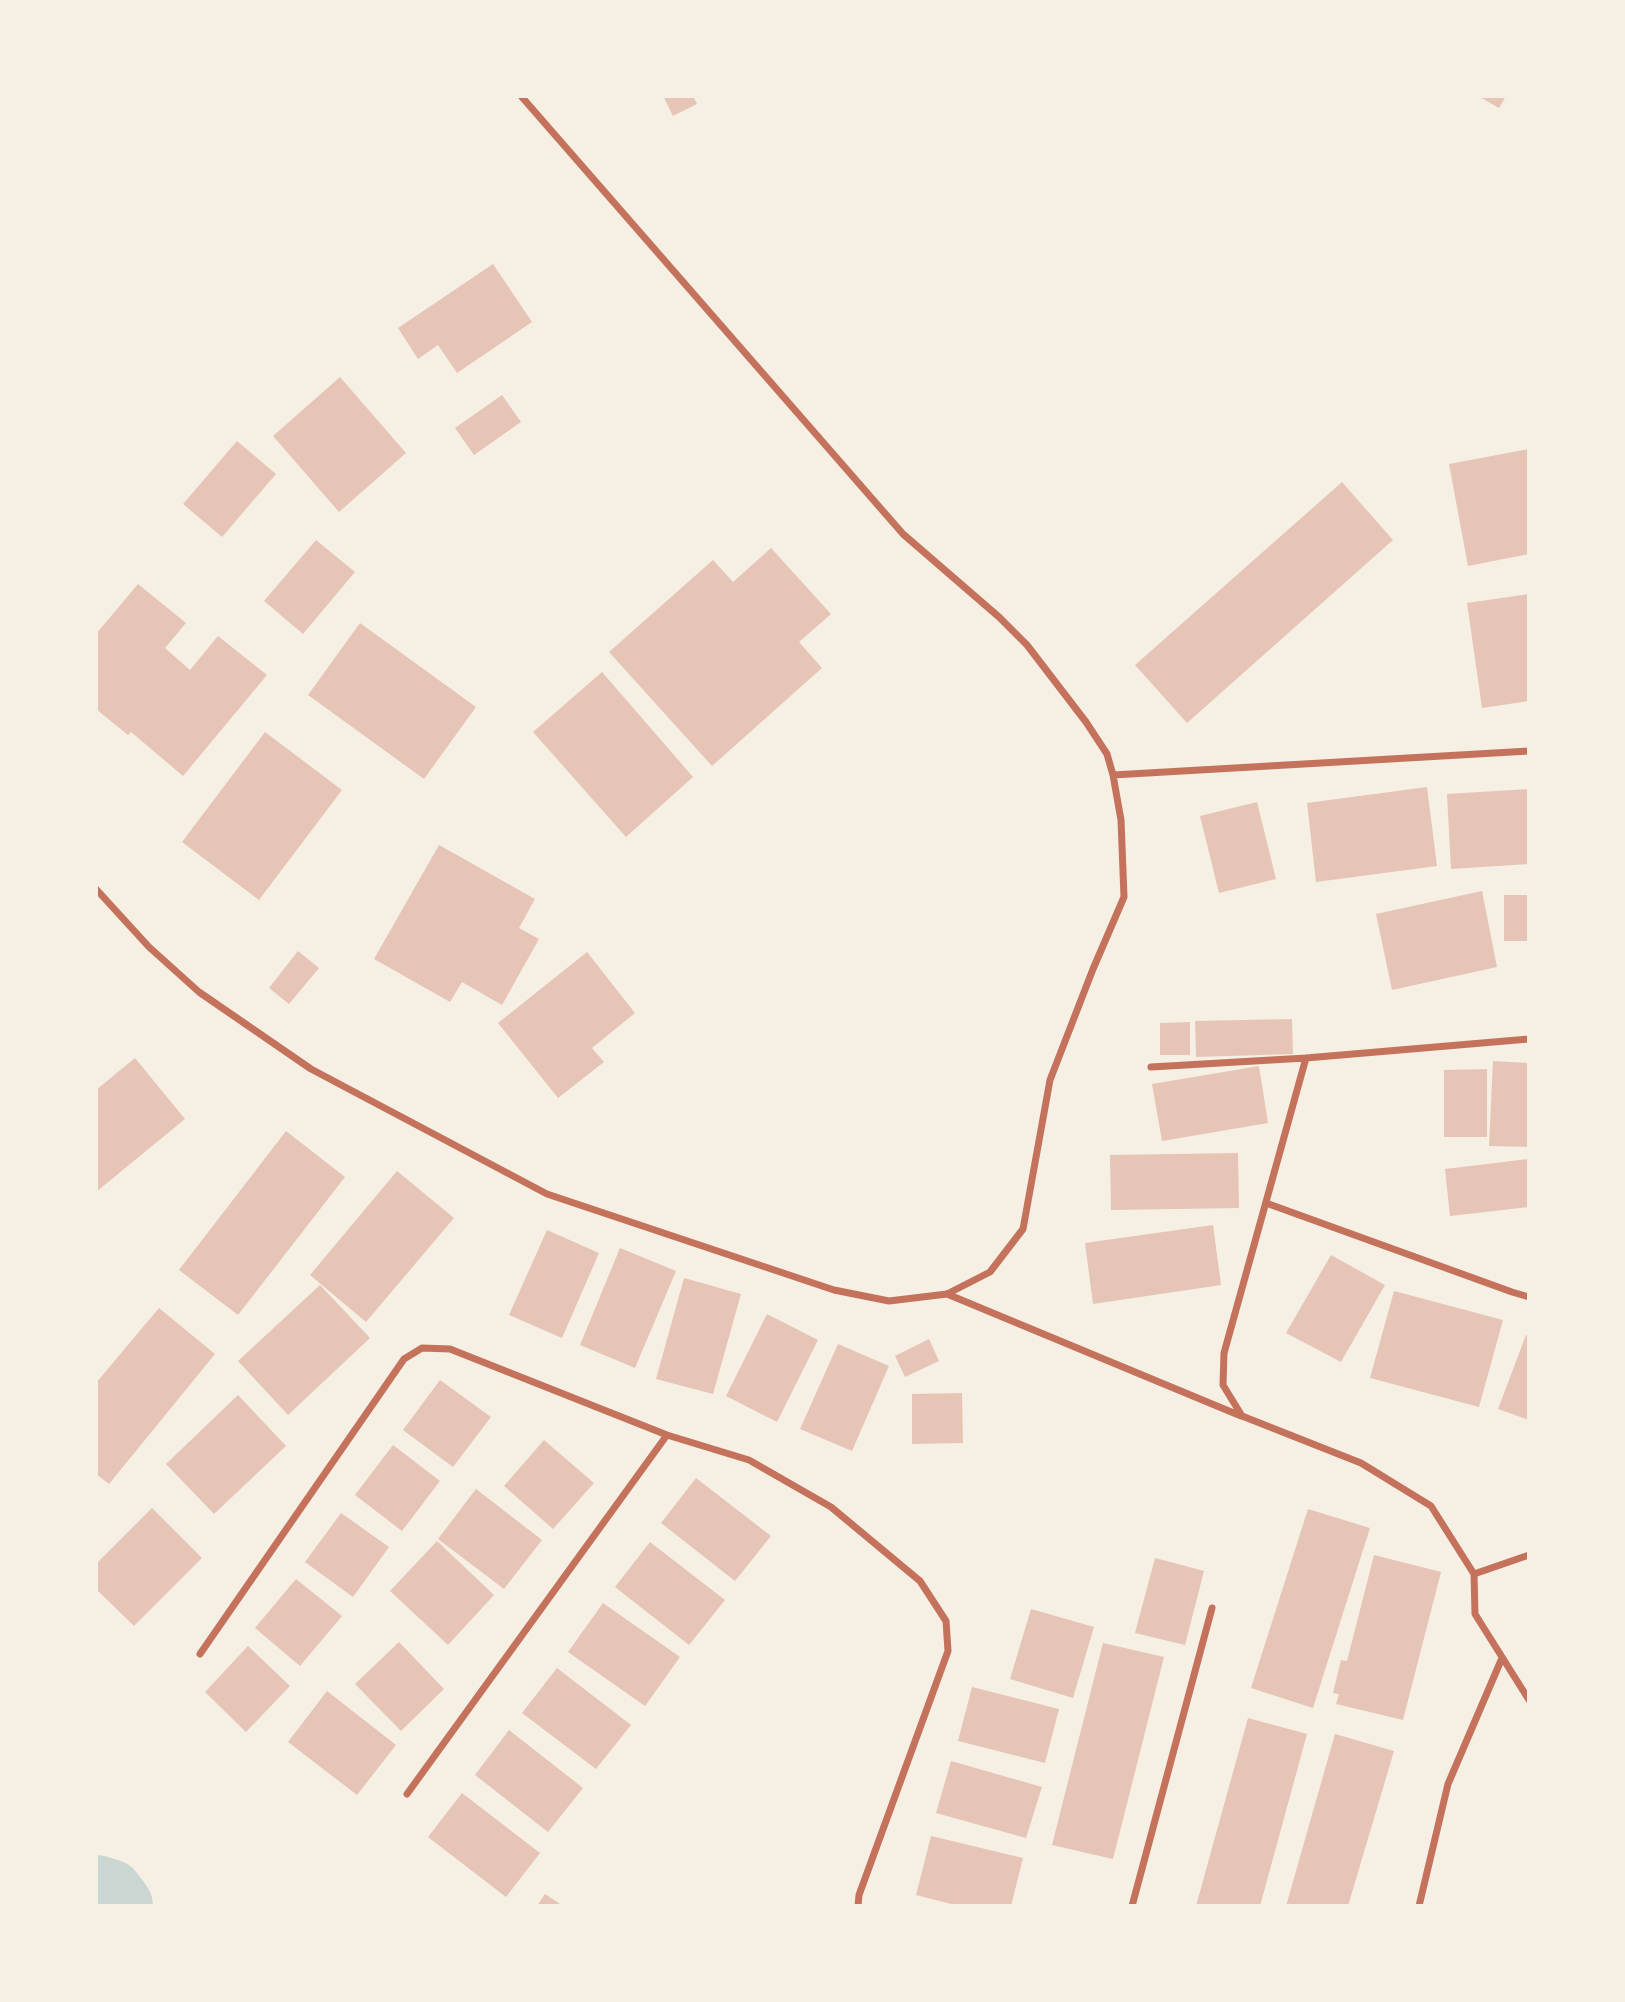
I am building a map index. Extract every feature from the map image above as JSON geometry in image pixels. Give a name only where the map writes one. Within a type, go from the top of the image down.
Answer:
[{"type":"street","points":[[96,889],[149,947],[199,992],[311,1069],[547,1194],[834,1290],[889,1301],[947,1294],[990,1272],[1023,1229],[1050,1080],[1124,897],[1121,820],[1107,754],[1027,645],[999,617],[903,534],[521,96]]},
{"type":"street","points":[[1113,775],[1529,751]]},
{"type":"street","points":[[1151,1068],[1529,1039]]},
{"type":"street","points":[[1242,1416],[1223,1385],[1224,1353],[1306,1058]]},
{"type":"street","points":[[1266,1203],[1529,1297]]},
{"type":"street","points":[[947,1294],[1361,1463],[1431,1506],[1474,1574],[1475,1614],[1529,1700]]},
{"type":"street","points":[[200,1654],[404,1359],[422,1348],[450,1349],[667,1435],[749,1460],[831,1507],[920,1580],[946,1621],[948,1651],[859,1895],[858,1906]]},
{"type":"street","points":[[407,1794],[667,1435]]},
{"type":"street","points":[[1474,1574],[1529,1555]]},
{"type":"street","points":[[1132,1906],[1212,1608]]},
{"type":"street","points":[[1419,1906],[1448,1784],[1502,1658]]},
{"type":"building","points":[[663,96],[693,96],[697,104],[673,116]]},
{"type":"building","points":[[1478,96],[1506,96],[1499,108]]},
{"type":"building","points":[[493,264],[532,322],[457,373],[438,345],[418,359],[398,328]]},
{"type":"building","points":[[340,377],[406,453],[339,512],[273,436]]},
{"type":"building","points":[[502,395],[521,422],[474,455],[455,428]]},
{"type":"building","points":[[237,441],[276,474],[222,537],[183,504]]},
{"type":"building","points":[[1529,449],[1529,554],[1468,566],[1449,464]]},
{"type":"building","points":[[1342,482],[1393,540],[1187,723],[1135,665]]},
{"type":"building","points":[[316,540],[355,572],[303,634],[264,601]]},
{"type":"building","points":[[771,548],[831,614],[799,642],[822,668],[712,766],[609,652],[713,560],[733,582]]},
{"type":"building","points":[[138,584],[186,623],[165,648],[190,670],[218,636],[267,675],[183,776],[131,732],[128,735],[96,709],[96,634]]},
{"type":"building","points":[[1529,594],[1529,701],[1482,708],[1467,603]]},
{"type":"building","points":[[360,623],[476,707],[424,779],[308,695]]},
{"type":"building","points":[[602,672],[693,777],[626,837],[533,732]]},
{"type":"building","points":[[265,732],[342,790],[259,900],[182,842]]},
{"type":"building","points":[[1427,787],[1437,866],[1316,882],[1307,803]]},
{"type":"building","points":[[1529,789],[1529,864],[1451,869],[1447,794]]},
{"type":"building","points":[[1257,802],[1276,879],[1219,893],[1200,816]]},
{"type":"building","points":[[439,845],[535,899],[519,928],[539,939],[502,1005],[462,982],[450,1002],[374,959]]},
{"type":"building","points":[[1482,891],[1497,967],[1392,990],[1376,914]]},
{"type":"building","points":[[1504,895],[1529,895],[1529,941],[1504,941]]},
{"type":"building","points":[[298,951],[319,968],[289,1004],[269,988]]},
{"type":"building","points":[[587,952],[635,1013],[592,1048],[604,1062],[558,1098],[498,1023]]},
{"type":"building","points":[[1292,1019],[1293,1054],[1196,1057],[1195,1021]]},
{"type":"building","points":[[1190,1022],[1190,1055],[1160,1055],[1160,1023]]},
{"type":"building","points":[[135,1058],[185,1119],[96,1192],[96,1090]]},
{"type":"building","points":[[1493,1061],[1529,1063],[1529,1147],[1489,1146]]},
{"type":"building","points":[[1259,1066],[1268,1123],[1162,1141],[1152,1084]]},
{"type":"building","points":[[1487,1069],[1487,1137],[1444,1137],[1444,1070]]},
{"type":"building","points":[[286,1131],[345,1177],[238,1315],[179,1270]]},
{"type":"building","points":[[1238,1153],[1239,1208],[1111,1210],[1110,1155]]},
{"type":"building","points":[[1528,1159],[1529,1207],[1450,1216],[1445,1169]]},
{"type":"building","points":[[397,1171],[454,1218],[366,1322],[310,1275]]},
{"type":"building","points":[[1213,1225],[1221,1285],[1093,1304],[1085,1243]]},
{"type":"building","points":[[547,1230],[599,1253],[562,1338],[509,1315]]},
{"type":"building","points":[[620,1248],[676,1271],[635,1368],[580,1345]]},
{"type":"building","points":[[1331,1255],[1385,1285],[1341,1362],[1286,1333]]},
{"type":"building","points":[[684,1278],[741,1294],[713,1394],[656,1379]]},
{"type":"building","points":[[320,1285],[370,1338],[288,1415],[238,1361]]},
{"type":"building","points":[[1394,1291],[1503,1320],[1479,1407],[1370,1378]]},
{"type":"building","points":[[159,1308],[215,1354],[109,1484],[96,1474],[96,1383]]},
{"type":"building","points":[[767,1314],[818,1340],[777,1422],[726,1396]]},
{"type":"building","points":[[1526,1335],[1529,1336],[1529,1420],[1498,1409]]},
{"type":"building","points":[[929,1339],[939,1361],[905,1377],[895,1356]]},
{"type":"building","points":[[838,1344],[889,1366],[852,1451],[800,1429]]},
{"type":"building","points":[[440,1380],[491,1417],[453,1467],[403,1430]]},
{"type":"building","points":[[962,1393],[963,1443],[912,1444],[912,1394]]},
{"type":"building","points":[[238,1395],[286,1446],[214,1514],[166,1464]]},
{"type":"building","points":[[544,1440],[594,1483],[553,1529],[504,1486]]},
{"type":"building","points":[[393,1445],[440,1481],[402,1531],[355,1495]]},
{"type":"building","points":[[696,1478],[771,1536],[735,1581],[661,1523]]},
{"type":"building","points":[[476,1489],[542,1540],[504,1589],[438,1539]]},
{"type":"building","points":[[152,1508],[202,1558],[134,1626],[96,1589],[96,1564]]},
{"type":"building","points":[[1308,1509],[1370,1528],[1313,1708],[1251,1688]]},
{"type":"building","points":[[341,1513],[389,1547],[353,1597],[305,1562]]},
{"type":"building","points":[[437,1541],[494,1595],[448,1645],[390,1591]]},
{"type":"building","points":[[650,1542],[725,1600],[689,1645],[615,1587]]},
{"type":"building","points":[[1374,1555],[1441,1572],[1403,1720],[1336,1704],[1339,1694],[1333,1693],[1341,1660],[1347,1661]]},
{"type":"building","points":[[1155,1558],[1204,1571],[1185,1645],[1135,1633]]},
{"type":"building","points":[[296,1579],[342,1616],[300,1666],[255,1628]]},
{"type":"building","points":[[603,1603],[680,1657],[645,1706],[568,1652]]},
{"type":"building","points":[[1031,1609],[1094,1627],[1073,1698],[1010,1679]]},
{"type":"building","points":[[399,1642],[444,1689],[401,1731],[355,1684]]},
{"type":"building","points":[[1103,1643],[1164,1657],[1113,1859],[1052,1845]]},
{"type":"building","points":[[248,1646],[290,1686],[246,1732],[205,1692]]},
{"type":"building","points":[[557,1668],[631,1725],[596,1769],[522,1713]]},
{"type":"building","points":[[972,1687],[1059,1709],[1045,1763],[958,1741]]},
{"type":"building","points":[[327,1691],[396,1745],[357,1795],[288,1742]]},
{"type":"building","points":[[1248,1718],[1307,1734],[1260,1906],[1196,1906]]},
{"type":"building","points":[[509,1730],[583,1788],[548,1832],[475,1775]]},
{"type":"building","points":[[1335,1734],[1394,1751],[1348,1906],[1286,1906]]},
{"type":"building","points":[[951,1761],[1042,1787],[1026,1838],[936,1813]]},
{"type":"building","points":[[462,1793],[540,1853],[506,1897],[428,1837]]},
{"type":"building","points":[[931,1836],[1023,1858],[1011,1906],[959,1906],[916,1895]]},
{"type":"building","points":[[545,1894],[563,1906],[537,1906]]},
{"type":"waterway","points":[[96,1890],[109,1894],[118,1906]]}]
